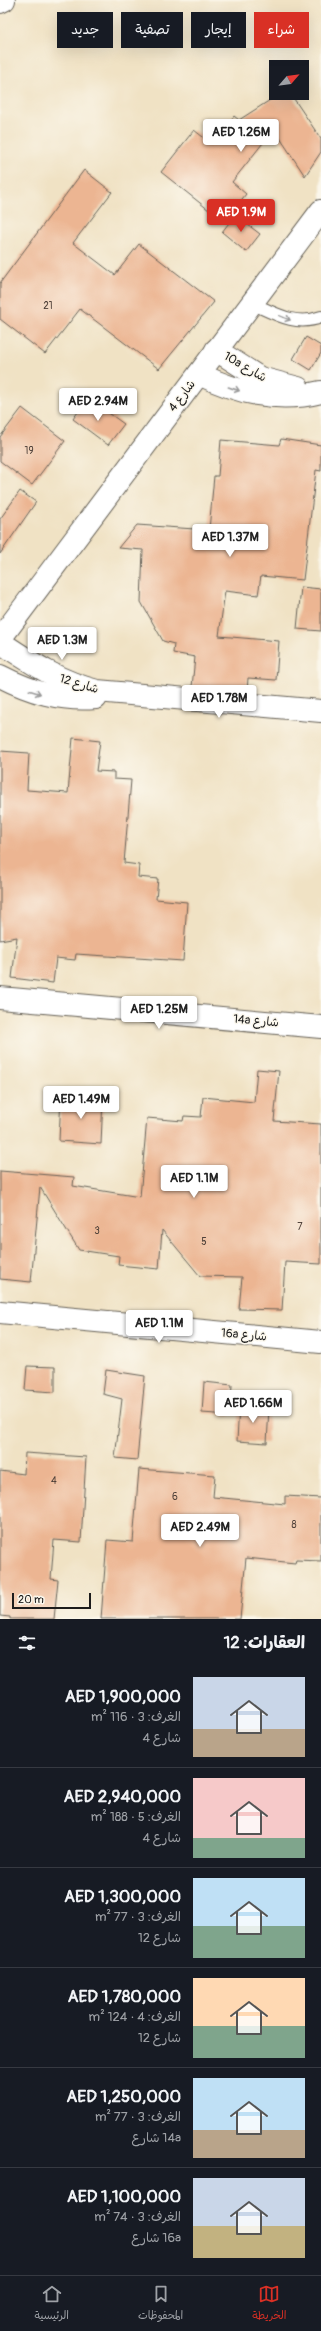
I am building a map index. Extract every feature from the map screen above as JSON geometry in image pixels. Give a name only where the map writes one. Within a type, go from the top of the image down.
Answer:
[{"type":"street","points":[[0,2],[4,0]]},
{"type":"street","name":"شارع 4","points":[[0,639],[321,211]]},
{"type":"street","name":"10a شارع","points":[[216,350],[260,378],[288,386],[321,391]]},
{"type":"street","name":"10a شارع","points":[[198,374],[221,385],[256,395],[291,397],[321,391]]},
{"type":"street","name":"شارع 12","points":[[0,642],[56,677],[76,686],[119,694],[321,711]]},
{"type":"street","name":"شارع 12","points":[[0,676],[31,690],[60,698],[84,699],[119,694]]},
{"type":"street","name":"14a شارع","points":[[0,998],[321,1027]]},
{"type":"street","name":"16a شارع","points":[[0,1312],[321,1342]]},
{"type":"lane","points":[[251,303],[290,320],[302,322],[321,317]]},
{"type":"building","points":[[270,100],[295,100],[321,139],[321,152],[305,176],[274,129],[232,182],[246,194],[224,222],[161,172],[194,130],[212,144],[234,116],[239,120]]},
{"type":"building","points":[[84,170],[112,192],[73,243],[115,275],[139,244],[214,302],[159,369],[80,309],[45,354],[0,319],[0,283]]},
{"type":"building","points":[[235,215],[260,234],[246,252],[222,232]]},
{"type":"building","points":[[306,337],[321,346],[321,353],[311,370],[293,359]]},
{"type":"building","points":[[88,398],[124,424],[108,445],[73,419]]},
{"type":"building","points":[[22,408],[65,441],[32,485],[0,461],[0,437]]},
{"type":"building","points":[[281,439],[321,445],[321,471],[316,470],[303,580],[261,576],[258,595],[225,591],[219,636],[279,641],[276,680],[248,678],[247,692],[192,687],[195,657],[173,653],[174,644],[163,641],[141,602],[143,550],[118,548],[137,525],[209,530],[214,476],[218,476],[221,440],[279,445]]},
{"type":"building","points":[[20,491],[36,502],[0,554],[0,519]]},
{"type":"building","points":[[301,587],[321,589],[321,631],[297,629]]},
{"type":"building","points":[[73,738],[100,741],[96,771],[114,772],[114,779],[131,780],[124,863],[139,865],[138,877],[158,879],[156,899],[187,902],[183,961],[76,954],[75,960],[56,958],[53,983],[12,978],[17,937],[0,940],[0,751],[29,753],[27,790],[68,793]]},
{"type":"building","points":[[257,1069],[279,1071],[274,1121],[321,1124],[321,1264],[285,1262],[282,1310],[239,1309],[242,1277],[200,1276],[162,1230],[159,1269],[118,1265],[119,1256],[79,1250],[40,1187],[31,1282],[0,1279],[0,1171],[74,1177],[73,1186],[140,1197],[147,1118],[183,1121],[184,1116],[201,1117],[203,1097],[254,1102]]},
{"type":"building","points":[[61,1095],[103,1098],[101,1144],[59,1141]]},
{"type":"building","points":[[27,1366],[55,1367],[55,1392],[25,1390]]},
{"type":"building","points":[[106,1370],[145,1376],[137,1460],[115,1458],[122,1399],[103,1394]]},
{"type":"building","points":[[204,1382],[232,1385],[230,1415],[202,1413]]},
{"type":"building","points":[[239,1406],[269,1408],[267,1443],[237,1441]]},
{"type":"building","points":[[25,1453],[86,1457],[81,1542],[54,1540],[51,1579],[58,1580],[54,1619],[10,1619],[10,1617],[0,1616],[0,1471],[24,1474]]},
{"type":"building","points":[[139,1469],[215,1475],[213,1497],[285,1504],[285,1496],[321,1498],[321,1561],[296,1560],[295,1563],[246,1558],[240,1619],[101,1619],[107,1540],[133,1542]]}]
